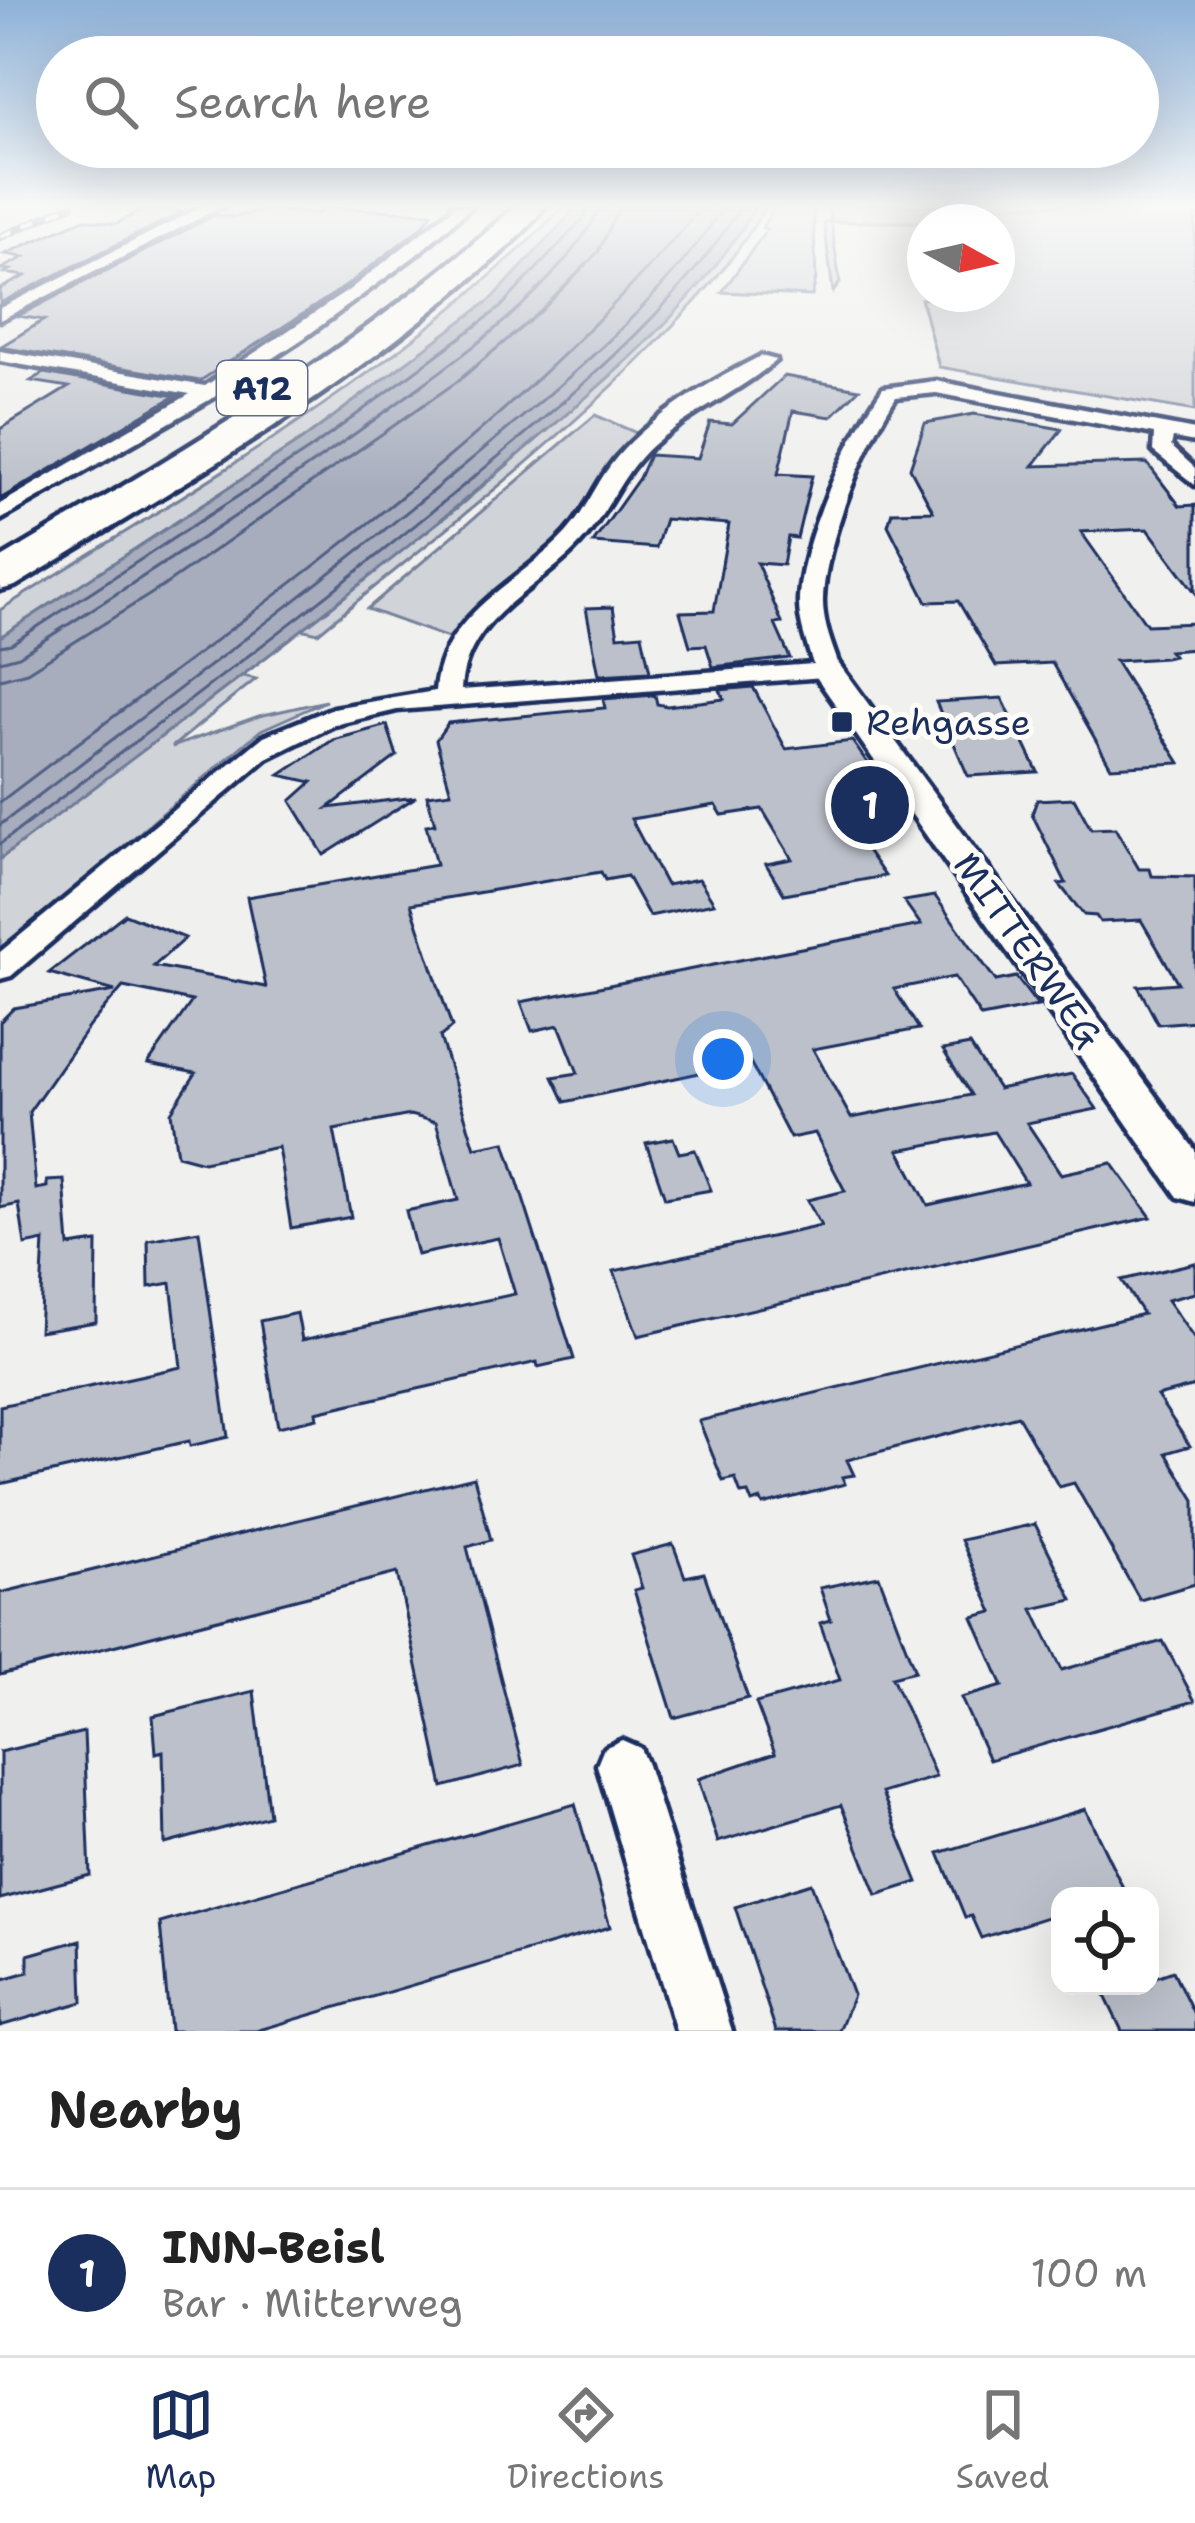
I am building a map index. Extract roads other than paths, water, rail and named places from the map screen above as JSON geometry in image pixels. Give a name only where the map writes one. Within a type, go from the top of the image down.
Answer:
[{"type":"highway","name":"A12","points":[[0,549],[325,346],[390,300]]},
{"type":"highway","name":"A12","points":[[0,577],[217,444],[423,300]]},
{"type":"street","points":[[0,315],[30,300]]},
{"type":"street","points":[[0,513],[209,392],[344,300]]},
{"type":"street","points":[[0,356],[209,392]]},
{"type":"street","points":[[448,697],[446,671],[461,639],[570,542],[596,512],[632,453],[744,370],[766,360]]},
{"type":"street","name":"MITTERWEG","points":[[1165,431],[935,387],[896,389],[885,396],[872,420],[814,575],[812,609],[828,670],[1195,1185]]},
{"type":"street","points":[[1195,436],[1165,431],[1160,447],[1195,479]]},
{"type":"street","points":[[0,969],[257,752],[285,734],[366,706],[828,670]]},
{"type":"street","points":[[622,1765],[704,2031]]},
{"type":"water","points":[[491,300],[686,300],[579,404],[449,513],[0,859],[0,637],[302,440]]},
{"type":"place","name":"Rehgasse","points":[[842,722]]},
{"type":"place","name":"INN-Beisl","points":[[870,805]]}]
